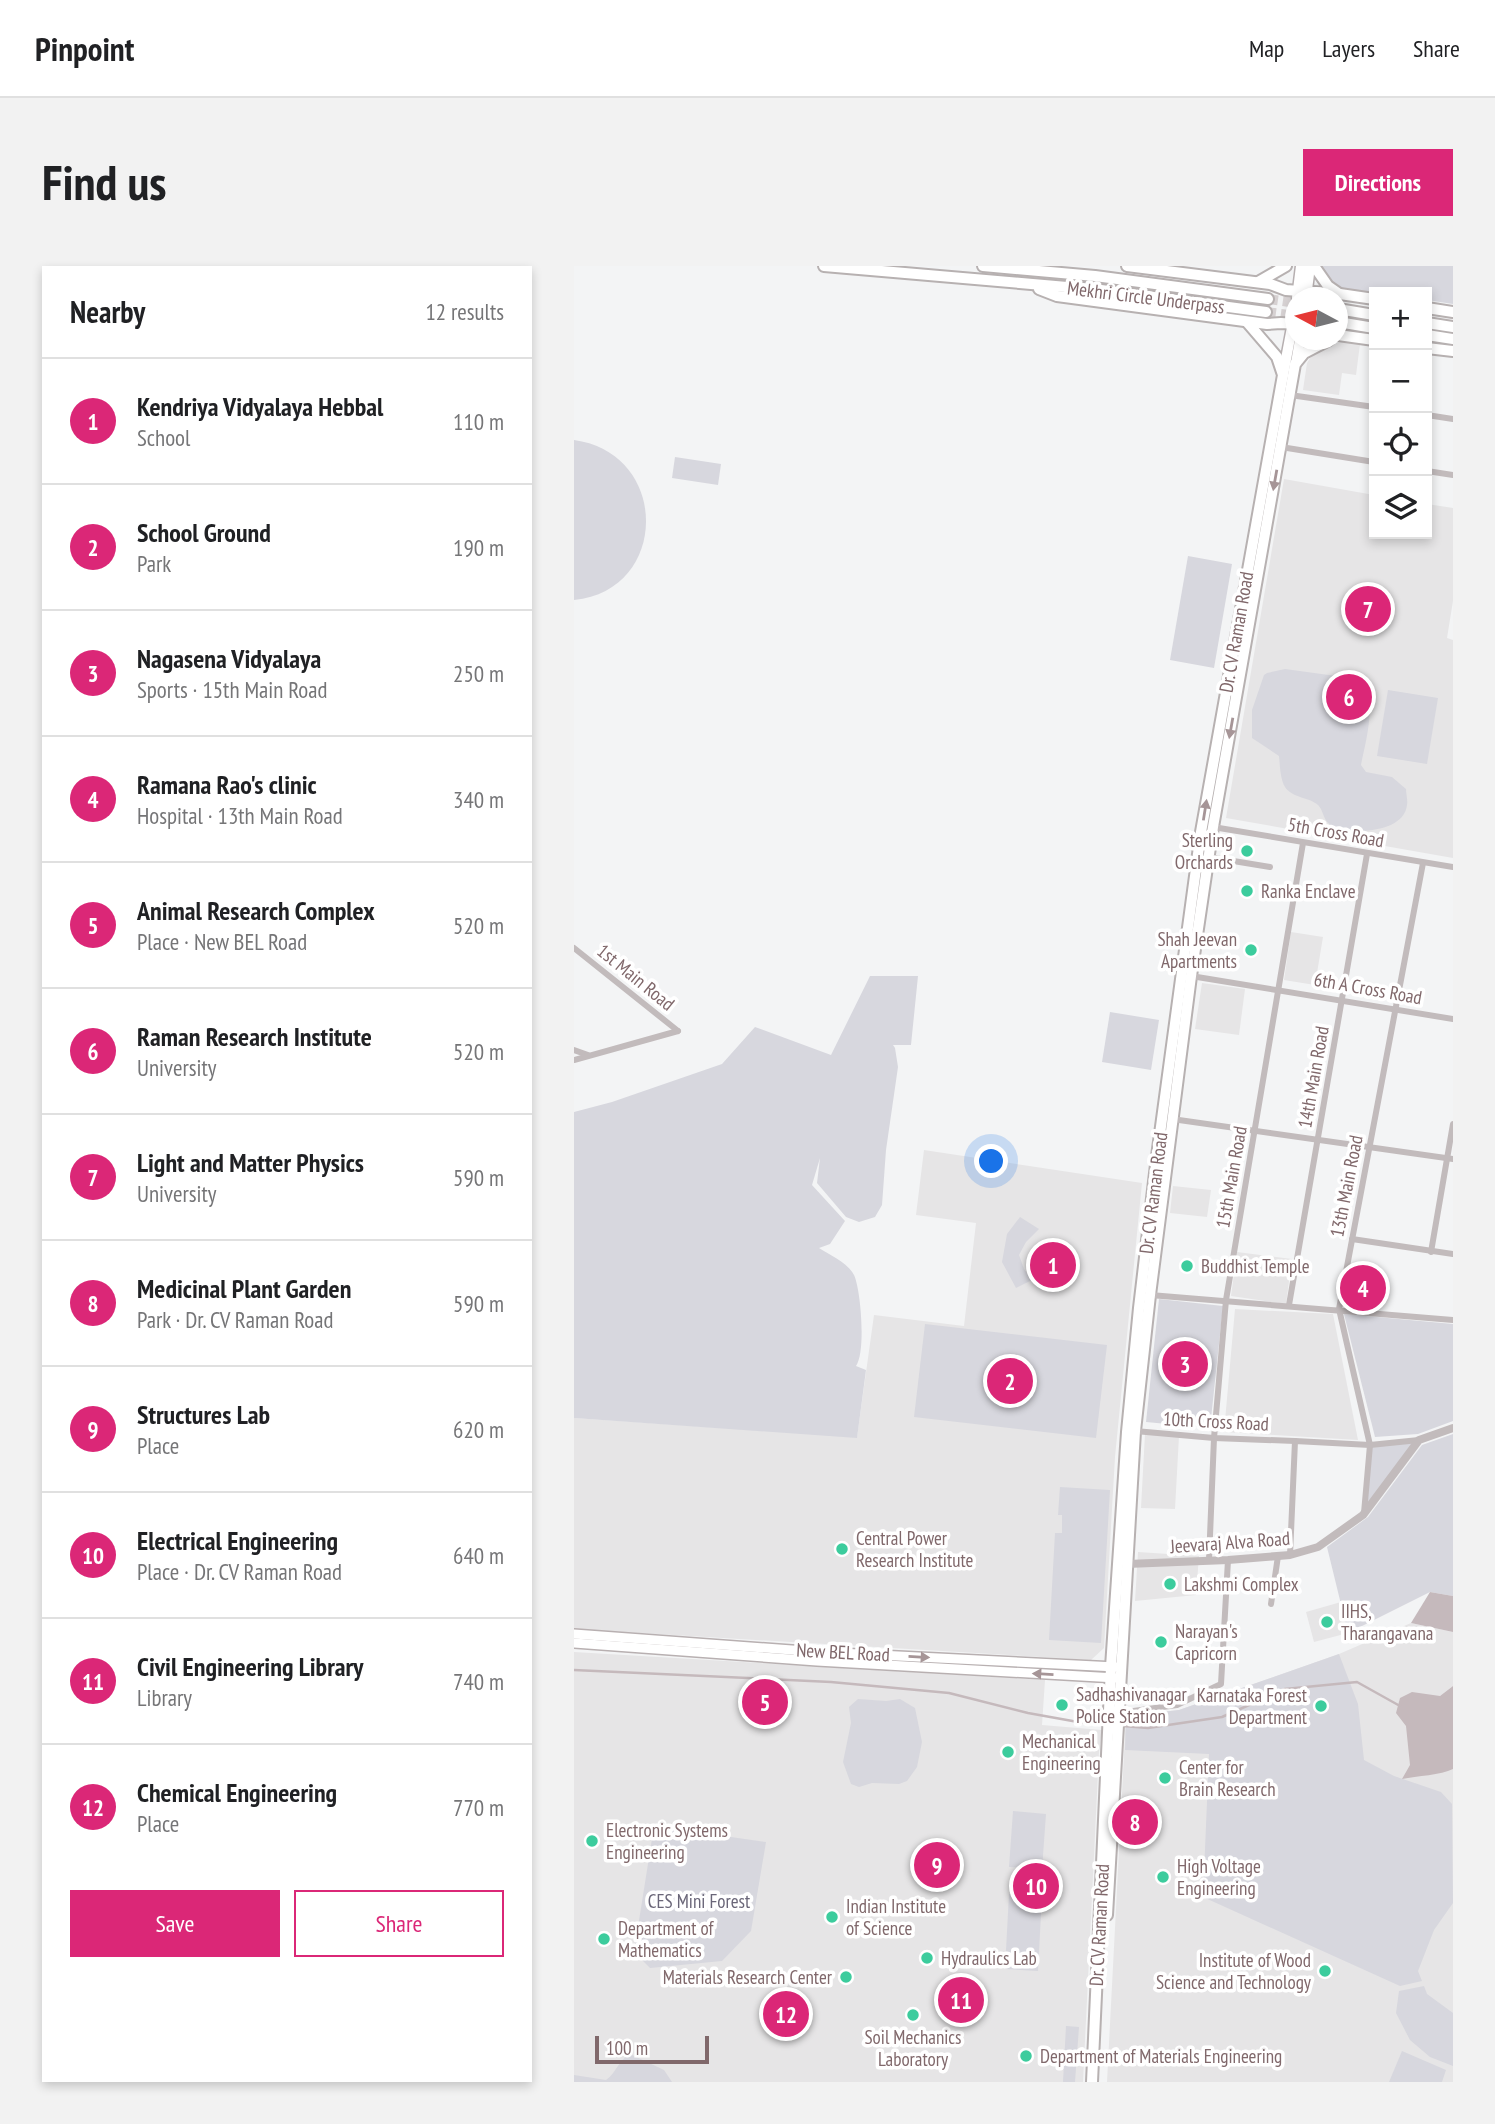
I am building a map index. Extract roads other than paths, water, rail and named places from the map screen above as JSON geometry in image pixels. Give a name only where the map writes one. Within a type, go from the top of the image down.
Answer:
[{"type":"highway","points":[[824,266],[1026,284],[1057,296],[1247,322],[1285,322]]},
{"type":"highway","name":"Mekhri Circle Underpass","points":[[983,266],[1042,270],[1268,299]]},
{"type":"highway","points":[[1042,270],[1054,266]]},
{"type":"highway","points":[[1127,266],[1258,282],[1285,290]]},
{"type":"highway","points":[[1258,282],[1286,266]]},
{"type":"highway","points":[[1312,266],[1330,287]]},
{"type":"highway","name":"Mekhri Circle Underpass","points":[[1026,284],[1101,290],[1266,312]]},
{"type":"highway","points":[[1348,295],[1369,298]]},
{"type":"highway","points":[[1432,308],[1453,312]]},
{"type":"highway","points":[[1348,311],[1369,314]]},
{"type":"highway","points":[[1247,322],[1277,357],[1283,375]]},
{"type":"highway","points":[[1348,324],[1369,327]]},
{"type":"highway","points":[[1432,324],[1453,327]]},
{"type":"highway","points":[[1432,336],[1453,339]]},
{"type":"highway","points":[[1348,337],[1369,339]]},
{"type":"highway","points":[[1432,349],[1453,351]]},
{"type":"highway","points":[[1296,364],[1308,350]]},
{"type":"highway","name":"Dr. CV Raman Road","points":[[1116,1673],[1131,1564],[1135,1431],[1191,976],[1213,827],[1296,364]]},
{"type":"highway","name":"Dr. CV Raman Road","points":[[1099,2082],[1116,1673],[1132,1377],[1157,1156],[1201,832],[1283,375]]},
{"type":"highway","name":"Dr. CV Raman Road","points":[[1092,2082],[1115,1722]]},
{"type":"main road","points":[[1301,266],[1302,287]]},
{"type":"main road","points":[[1305,287],[1312,266]]},
{"type":"main road","name":"Dr. CV Raman Road","points":[[1283,375],[1288,350]]},
{"type":"main road","name":"Dr. CV Raman Road","points":[[1296,364],[1298,350]]},
{"type":"main road","name":"New BEL Road","points":[[574,1634],[1116,1673]]},
{"type":"main road","name":"New BEL Road","points":[[574,1643],[1116,1673]]},
{"type":"street","points":[[1290,395],[1369,406]]},
{"type":"street","points":[[1432,416],[1453,419]]},
{"type":"street","points":[[1281,447],[1369,461]]},
{"type":"street","points":[[1432,472],[1453,475]]},
{"type":"street","name":"5th Cross Road","points":[[1213,827],[1453,867]]},
{"type":"street","name":"15th Main Road","points":[[1209,1560],[1214,1438],[1226,1300],[1303,843]]},
{"type":"street","name":"14th Main Road","points":[[1289,1305],[1367,854]]},
{"type":"street","points":[[1209,857],[1270,867]]},
{"type":"street","name":"13th Main Road","points":[[1363,1515],[1370,1445],[1339,1309],[1423,863]]},
{"type":"street","name":"1st Main Road","points":[[575,953],[678,1031],[588,1055]]},
{"type":"street","name":"6th A Cross Road","points":[[1191,976],[1453,1019]]},
{"type":"street","points":[[574,1050],[588,1055]]},
{"type":"street","points":[[574,1060],[588,1055]]},
{"type":"street","points":[[1172,1119],[1450,1158]]},
{"type":"street","points":[[1431,1252],[1450,1158],[1453,1124]]},
{"type":"street","points":[[1352,1239],[1453,1254]]},
{"type":"street","points":[[1150,1295],[1453,1320]]},
{"type":"street","points":[[1419,1440],[1453,1428]]},
{"type":"street","name":"10th Cross Road","points":[[1135,1431],[1214,1438],[1370,1445],[1419,1440]]},
{"type":"street","name":"Jeevaraj Alva Road","points":[[1131,1564],[1290,1555],[1318,1547],[1363,1515],[1419,1440]]},
{"type":"street","points":[[1290,1555],[1295,1441]]},
{"type":"street","points":[[1271,1604],[1278,1556]]},
{"type":"street","points":[[1115,1722],[1177,1705],[1221,1684],[1228,1560]]},
{"type":"waterway","points":[[574,1670],[831,1682],[949,1693],[1028,1713],[1105,1724]]},
{"type":"waterway","points":[[1123,1726],[1148,1728],[1222,1717],[1285,1689],[1357,1682],[1400,1706]]},
{"type":"tunnel","points":[[1268,299],[1285,301]]},
{"type":"tunnel","points":[[1266,312],[1285,315]]},
{"type":"place","name":"Light and Matter Physics","points":[[1368,609]]},
{"type":"place","name":"Raman Research Institute","points":[[1349,697]]},
{"type":"place","name":"Sterling Orchards","points":[[1247,851]]},
{"type":"place","name":"Ranka Enclave","points":[[1247,891]]},
{"type":"place","name":"Shah Jeevan Apartments","points":[[1251,950]]},
{"type":"place","name":"Kendriya Vidyalaya Hebbal","points":[[1053,1265]]},
{"type":"place","name":"Buddhist Temple","points":[[1187,1266]]},
{"type":"place","name":"Ramana Rao's clinic","points":[[1363,1288]]},
{"type":"place","name":"Nagasena Vidyalaya","points":[[1185,1364]]},
{"type":"place","name":"School Ground","points":[[1010,1381]]},
{"type":"place","name":"Central Power Research Institute","points":[[842,1549]]},
{"type":"place","name":"Lakshmi Complex","points":[[1170,1584]]},
{"type":"place","name":"IIHS, Tharangavana","points":[[1327,1622]]},
{"type":"place","name":"Narayan's Capricorn","points":[[1161,1642]]},
{"type":"place","name":"Animal Research Complex","points":[[765,1702]]},
{"type":"place","name":"Sadhashivanagar Police Station","points":[[1062,1705]]},
{"type":"place","name":"Karnataka Forest Department","points":[[1321,1706]]},
{"type":"place","name":"Mechanical Engineering","points":[[1008,1752]]},
{"type":"place","name":"Center for Brain Research","points":[[1165,1778]]},
{"type":"place","name":"Medicinal Plant Garden","points":[[1135,1822]]},
{"type":"place","name":"Electronic Systems Engineering","points":[[592,1841]]},
{"type":"place","name":"Structures Lab","points":[[937,1865]]},
{"type":"place","name":"High Voltage Engineering","points":[[1163,1877]]},
{"type":"place","name":"Electrical Engineering","points":[[1036,1886]]},
{"type":"place","name":"Indian Institute of Science","points":[[832,1917]]},
{"type":"place","name":"Department of Mathematics","points":[[604,1939]]},
{"type":"place","name":"Hydraulics Lab","points":[[927,1958]]},
{"type":"place","name":"Institute of Wood Science and Technology","points":[[1325,1971]]},
{"type":"place","name":"Materials Research Center","points":[[846,1977]]},
{"type":"place","name":"Civil Engineering Library","points":[[961,2000]]},
{"type":"place","name":"Chemical Engineering","points":[[786,2014]]},
{"type":"place","name":"Soil Mechanics Laboratory","points":[[913,2015]]},
{"type":"place","name":"Department of Materials Engineering","points":[[1026,2056]]},
{"type":"park label","name":"CES Mini Forest","points":[[699,1901]]}]
